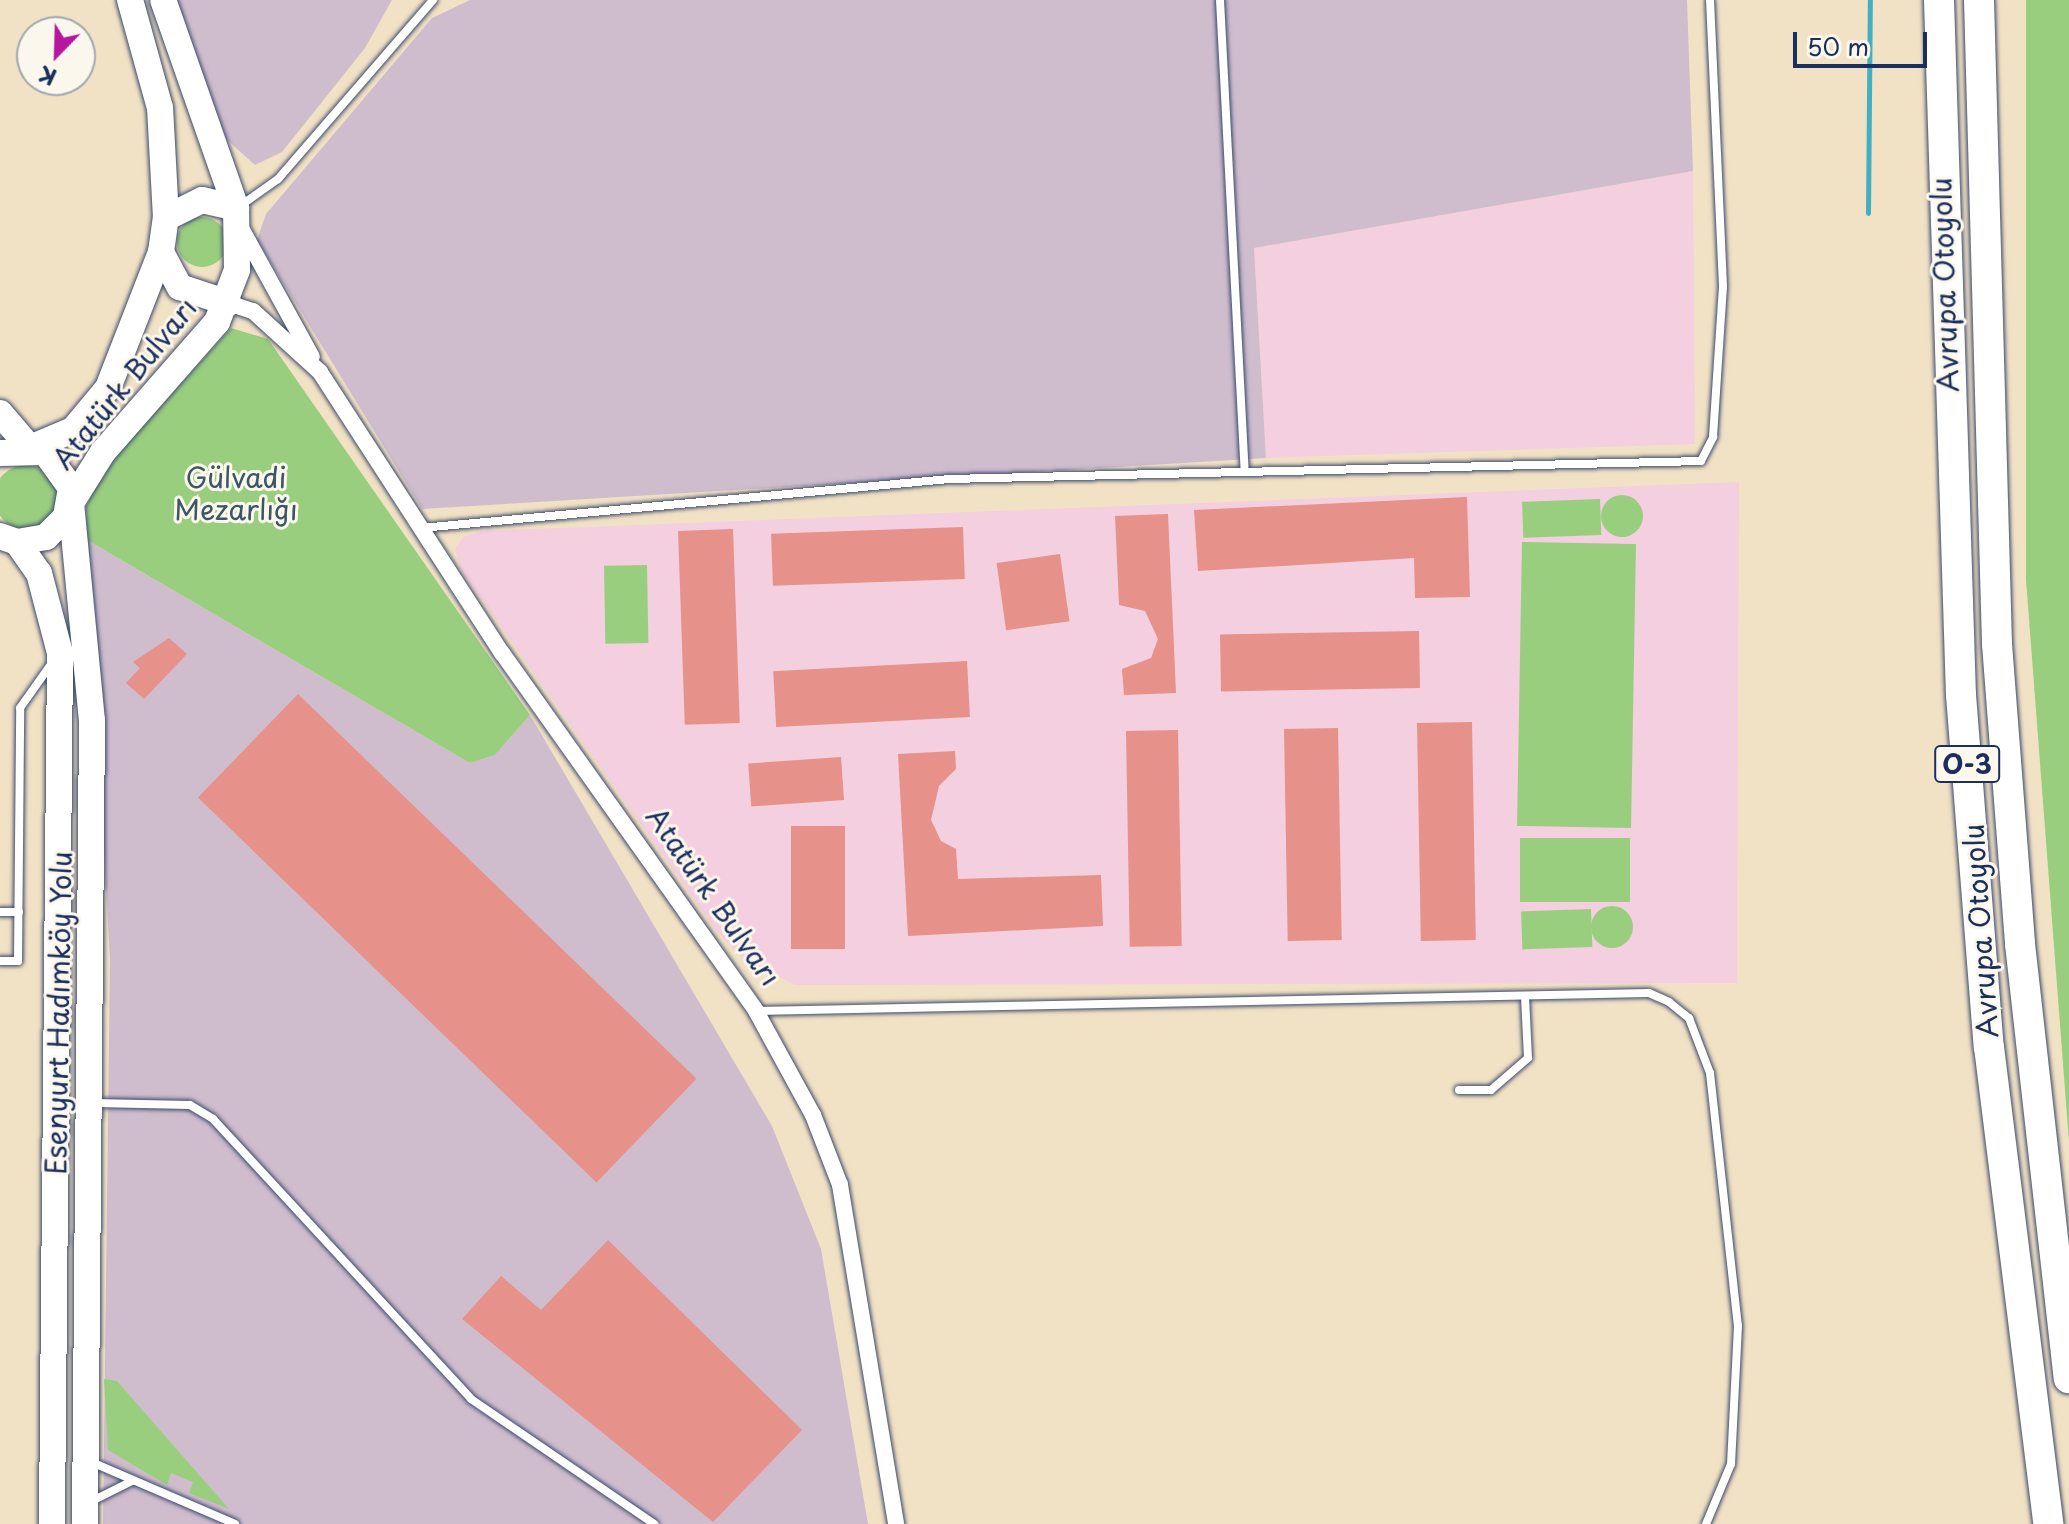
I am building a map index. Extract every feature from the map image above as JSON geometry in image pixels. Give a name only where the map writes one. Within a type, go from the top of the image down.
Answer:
[{"type":"highway","name":"Avrupa Otoyolu","points":[[1939,0],[1961,695],[1989,1047],[2048,1524]]},
{"type":"highway","name":"Avrupa Otoyolu","points":[[1979,0],[1998,659],[2020,944],[2069,1378]]},
{"type":"main road","name":"Atatürk Bulvarı","points":[[0,453],[30,448],[73,430],[108,388],[161,252],[166,218],[160,108],[130,0]]},
{"type":"main road","name":"Atatürk Bulvarı","points":[[9,539],[46,537],[103,452],[228,303],[237,216],[163,0]]},
{"type":"main road","points":[[166,218],[202,200],[237,216]]},
{"type":"main road","points":[[161,252],[180,287],[228,303]]},
{"type":"main road","name":"Esenyurt Hadımköy Yolu","points":[[0,413],[30,448],[57,461],[71,503],[92,720],[85,1514]]},
{"type":"main road","name":"Esenyurt Hadımköy Yolu","points":[[9,539],[39,573],[60,653],[52,1524]]},
{"type":"street","name":"Atatürk Bulvarı","points":[[237,216],[320,372],[417,528],[756,1011],[813,1115],[840,1185],[896,1524]]},
{"type":"street","name":"Atatürk Bulvarı","points":[[228,303],[258,314],[320,372]]},
{"type":"lane","points":[[1220,0],[1245,470]]},
{"type":"lane","points":[[417,528],[949,479],[1701,461],[1713,437],[1723,286],[1710,0]]},
{"type":"lane","points":[[237,216],[278,179],[430,1]]},
{"type":"lane","points":[[0,961],[18,961],[20,708],[60,653]]},
{"type":"lane","points":[[0,912],[19,912]]},
{"type":"lane","points":[[756,1011],[1649,993],[1689,1018],[1701,1045],[1738,1326],[1731,1464],[1706,1524]]},
{"type":"lane","points":[[1459,1090],[1491,1090],[1528,1058],[1525,997]]},
{"type":"lane","points":[[89,1103],[190,1105],[213,1119],[471,1399],[654,1524]]},
{"type":"lane","points":[[85,1459],[221,1522],[235,1524]]},
{"type":"lane","points":[[85,1514],[132,1481]]},
{"type":"shaded area","points":[[177,0],[392,0],[365,48],[282,152],[255,165],[226,139]]},
{"type":"shaded area","points":[[470,0],[1687,0],[1693,171],[1254,248],[1266,458],[422,509],[257,240],[266,214],[432,18]]},
{"type":"shaded area","points":[[1693,171],[1695,444],[1266,458],[1254,248]]},
{"type":"shaded area","points":[[1739,482],[1737,983],[795,985],[743,959],[715,929],[461,570],[455,549],[463,537],[481,531]]},
{"type":"shaded area","points":[[87,540],[470,763],[495,755],[530,715],[772,1126],[821,1249],[868,1524],[103,1524],[110,960]]},
{"type":"green space","points":[[2026,0],[2069,0],[2069,1142],[2026,580]]},
{"type":"green space","points":[[202,217],[220,224],[227,242],[220,260],[202,267],[184,260],[177,242],[184,224]]},
{"type":"green space","name":"Gülvadi Mezarlığı","points":[[231,328],[268,339],[530,715],[495,755],[470,763],[87,540],[86,507],[101,473]]},
{"type":"green space","points":[[26,465],[44,471],[52,479],[58,497],[52,515],[44,523],[26,529],[8,523],[0,515],[-6,497],[0,479],[8,471]]},
{"type":"green space","points":[[1622,495],[1637,501],[1643,516],[1637,531],[1622,537],[1607,531],[1601,516],[1607,501]]},
{"type":"green space","points":[[1600,499],[1601,535],[1523,538],[1522,502]]},
{"type":"green space","points":[[1522,542],[1636,544],[1631,828],[1517,826]]},
{"type":"green space","points":[[647,565],[648,643],[605,644],[604,566]]},
{"type":"green space","points":[[1520,838],[1630,838],[1630,902],[1520,902]]},
{"type":"green space","points":[[1612,906],[1627,912],[1633,927],[1627,942],[1612,948],[1597,942],[1591,927],[1597,912]]},
{"type":"green space","points":[[1591,909],[1592,947],[1522,949],[1521,911]]},
{"type":"green space","points":[[104,1379],[117,1381],[229,1509],[189,1493],[193,1482],[171,1473],[167,1485],[108,1450]]},
{"type":"building","points":[[1467,497],[1470,597],[1415,598],[1414,558],[1198,571],[1194,510]]},
{"type":"building","points":[[1168,514],[1176,693],[1124,695],[1122,669],[1151,658],[1158,639],[1145,611],[1119,605],[1115,516]]},
{"type":"building","points":[[963,527],[965,579],[773,586],[771,534]]},
{"type":"building","points":[[733,529],[740,723],[685,725],[678,531]]},
{"type":"building","points":[[1060,554],[1069,621],[1006,630],[997,563]]},
{"type":"building","points":[[1419,631],[1420,688],[1221,691],[1220,634]]},
{"type":"building","points":[[169,638],[187,654],[144,699],[126,683],[140,668],[133,662]]},
{"type":"building","points":[[967,661],[970,717],[776,727],[773,671]]},
{"type":"building","points":[[298,694],[697,1079],[596,1182],[198,798]]},
{"type":"building","points":[[1472,722],[1476,940],[1421,941],[1417,723]]},
{"type":"building","points":[[1338,728],[1342,940],[1288,941],[1284,729]]},
{"type":"building","points":[[1178,730],[1182,946],[1130,947],[1126,731]]},
{"type":"building","points":[[955,751],[956,769],[939,786],[931,820],[941,841],[956,849],[958,879],[1101,875],[1103,926],[908,936],[898,754]]},
{"type":"building","points":[[841,757],[844,800],[751,806],[748,763]]},
{"type":"building","points":[[791,826],[845,826],[845,949],[791,949]]},
{"type":"building","points":[[608,1240],[802,1430],[713,1522],[462,1319],[501,1276],[541,1310]]},
{"type":"waterway","points":[[1868,213],[1870,0]]}]
